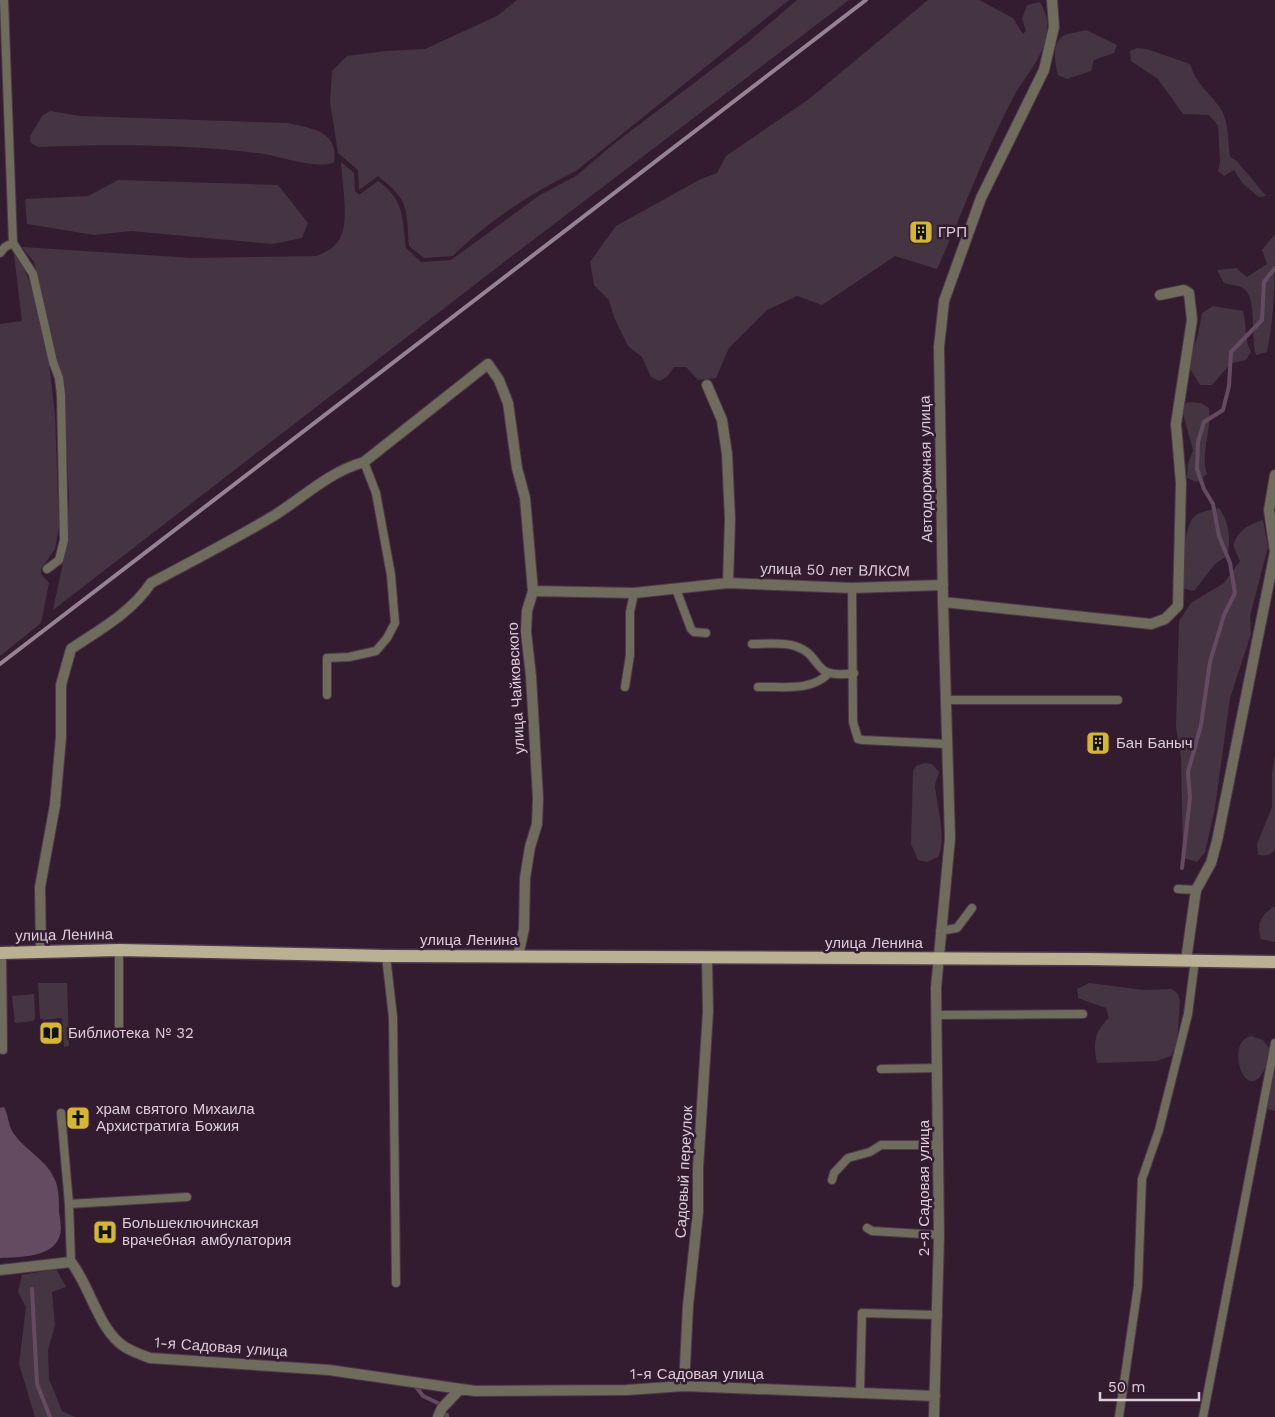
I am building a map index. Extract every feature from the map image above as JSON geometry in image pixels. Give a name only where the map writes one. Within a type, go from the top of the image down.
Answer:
[{"type":"main road","name":"улица Ленина","points":[[1,953],[41,950],[119,950],[386,956],[1275,962]]},
{"type":"street","name":"Автодорожная улица","points":[[938,959],[950,855],[947,700],[942,585],[939,347],[944,301],[981,198],[1044,70],[1054,28],[1052,0]]},
{"type":"street","points":[[943,602],[1150,624],[1165,619],[1178,606],[1182,483],[1176,424],[1192,320],[1191,300],[1189,293],[1184,290],[1160,295]]},
{"type":"street","name":"улица Чайковского","points":[[364,462],[488,364],[499,380],[508,403],[517,468],[524,498],[533,591],[527,612],[526,632],[532,676],[538,806],[537,824],[530,847],[525,878],[524,929],[518,956]]},
{"type":"street","points":[[707,385],[722,420],[727,454],[730,519],[728,583]]},
{"type":"street","points":[[41,950],[40,887],[55,806],[61,737],[61,685],[70,649],[118,618],[141,598],[151,583],[277,513],[313,487],[348,467],[364,462]]},
{"type":"street","points":[[1190,960],[1196,890],[1211,863],[1217,840],[1275,552],[1269,510],[1275,475]]},
{"type":"street","name":"улица 50 лет ВЛКСМ","points":[[533,591],[634,593],[728,583],[852,588],[942,585]]},
{"type":"street","name":"Садовый переулок","points":[[684,1386],[688,1306],[698,1212],[698,1168],[708,1012],[707,958]]},
{"type":"street","name":"2-я Садовая улица","points":[[934,1417],[940,1235],[938,959]]},
{"type":"street","points":[[0,1270],[71,1262]]},
{"type":"street","name":"1-я Садовая улица","points":[[71,1262],[82,1275],[106,1328],[124,1346],[150,1358],[329,1370],[475,1392],[627,1390],[684,1386],[860,1391],[935,1396]]},
{"type":"street","points":[[438,1417],[442,1408],[460,1389]]},
{"type":"lane","points":[[4,0],[14,243],[33,274],[61,395],[64,540],[59,560],[47,569]]},
{"type":"lane","points":[[0,252],[5,246],[14,243]]},
{"type":"lane","points":[[327,695],[327,658],[349,657],[376,651],[387,638],[395,623],[391,575],[376,493],[364,462]]},
{"type":"lane","points":[[852,588],[853,722],[858,739],[947,744]]},
{"type":"lane","points":[[676,589],[691,629],[694,632],[706,633]]},
{"type":"lane","points":[[625,687],[630,655],[630,612],[634,593]]},
{"type":"lane","points":[[752,644],[794,646],[802,649],[828,674],[836,676],[854,673]]},
{"type":"lane","points":[[758,686],[809,686],[820,682],[828,674]]},
{"type":"lane","points":[[947,700],[1118,700]]},
{"type":"lane","points":[[1178,889],[1196,890]]},
{"type":"lane","points":[[940,931],[957,928],[972,908]]},
{"type":"lane","points":[[119,950],[119,1034]]},
{"type":"lane","points":[[1,953],[3,1050]]},
{"type":"lane","points":[[386,956],[393,1017],[396,1283]]},
{"type":"lane","points":[[1119,1417],[1138,1286],[1142,1179],[1159,1130],[1188,1014],[1190,960]]},
{"type":"lane","points":[[937,1015],[1083,1014]]},
{"type":"lane","points":[[1203,1417],[1216,1360],[1275,1043]]},
{"type":"lane","points":[[881,1069],[938,1068]]},
{"type":"lane","points":[[61,1113],[69,1204],[71,1262]]},
{"type":"lane","points":[[832,1180],[834,1172],[848,1158],[870,1152],[881,1145],[939,1145]]},
{"type":"lane","points":[[69,1204],[187,1197]]},
{"type":"lane","points":[[867,1228],[872,1231],[940,1235]]},
{"type":"lane","points":[[860,1391],[862,1313],[938,1315]]},
{"type":"shaded area","points":[[517,0],[789,0],[576,171],[543,188],[495,220],[453,256],[424,258],[409,246],[406,214],[401,199],[396,192],[378,176],[359,190],[358,170],[338,153],[330,102],[332,71],[347,56],[425,49],[497,16]]},
{"type":"shaded area","points":[[797,0],[849,0],[508,259],[53,610],[65,553],[69,498],[64,389],[34,262],[22,247],[192,258],[317,256],[337,243],[341,236],[345,220],[345,210],[341,162],[354,173],[355,191],[359,195],[378,181],[393,195],[401,210],[406,248],[421,262],[451,260],[540,195],[576,176],[615,143],[748,42]]},
{"type":"shaded area","points":[[928,0],[979,0],[1013,18],[1023,34],[1026,31],[1022,19],[1027,5],[1040,2],[1046,15],[1047,23],[1044,46],[1002,119],[937,269],[895,256],[822,305],[797,296],[767,310],[729,348],[716,378],[698,380],[686,367],[674,367],[667,377],[659,381],[651,377],[642,357],[628,346],[614,317],[609,300],[594,285],[590,262],[616,226],[699,180],[717,173],[726,156],[809,99]]},
{"type":"shaded area","points":[[1086,30],[1117,45],[1114,53],[1094,60],[1091,71],[1067,79],[1058,75],[1055,49],[1059,40],[1065,35]]},
{"type":"shaded area","points":[[1137,48],[1147,49],[1190,64],[1199,82],[1222,110],[1227,130],[1230,157],[1237,161],[1266,196],[1259,197],[1243,184],[1234,170],[1224,176],[1218,171],[1220,162],[1218,126],[1209,115],[1183,114],[1158,79],[1131,61],[1130,51]]},
{"type":"shaded area","points":[[50,111],[81,116],[287,123],[314,129],[328,137],[334,152],[334,162],[320,165],[311,164],[264,154],[208,148],[123,145],[38,147],[31,143],[30,136],[42,116]]},
{"type":"shaded area","points":[[118,180],[278,185],[308,223],[302,238],[272,244],[131,231],[94,235],[27,224],[25,199],[88,196]]},
{"type":"shaded area","points":[[1275,234],[1274,294],[1270,338],[1267,352],[1256,355],[1251,300],[1248,293],[1241,287],[1224,283],[1217,270],[1236,268],[1247,277],[1267,264],[1262,250]]},
{"type":"shaded area","points":[[14,255],[18,255],[32,287],[48,355],[55,415],[59,526],[55,549],[41,569],[41,574],[49,583],[41,623],[0,656],[0,324],[22,321]]},
{"type":"shaded area","points":[[1213,306],[1243,311],[1247,342],[1251,352],[1246,360],[1231,363],[1212,385],[1200,385],[1187,364],[1198,335],[1202,313]]},
{"type":"shaded area","points":[[1190,402],[1201,403],[1209,408],[1209,425],[1205,449],[1207,474],[1197,482],[1187,478],[1188,463],[1193,450],[1182,410],[1184,404]]},
{"type":"shaded area","points":[[1219,508],[1228,531],[1228,555],[1215,564],[1194,591],[1182,588],[1184,552],[1190,524],[1198,514]]},
{"type":"shaded area","points":[[1263,520],[1268,547],[1250,616],[1251,634],[1230,698],[1215,808],[1205,852],[1197,862],[1183,858],[1181,757],[1176,727],[1179,621],[1191,603],[1224,583],[1240,561],[1233,545],[1238,536],[1248,526]]},
{"type":"shaded area","points":[[1275,754],[1275,849],[1268,855],[1258,855],[1257,844],[1272,807],[1272,773]]},
{"type":"shaded area","points":[[925,763],[932,764],[939,772],[935,787],[942,832],[941,850],[938,857],[927,862],[918,860],[911,844],[913,771],[916,766]]},
{"type":"shaded area","points":[[1275,906],[1275,942],[1261,939],[1259,929],[1263,916]]},
{"type":"shaded area","points":[[38,983],[67,983],[69,1046],[64,1047],[62,1018],[43,1020],[40,1018]]},
{"type":"shaded area","points":[[1089,983],[1144,990],[1172,989],[1178,994],[1180,1001],[1177,1043],[1171,1056],[1157,1061],[1097,1063],[1096,1039],[1100,1028],[1109,1018],[1106,1008],[1078,998],[1077,989]]},
{"type":"shaded area","points":[[34,994],[35,1018],[33,1021],[15,1023],[12,996]]},
{"type":"shaded area","points":[[1251,1036],[1263,1040],[1269,1048],[1265,1068],[1255,1081],[1249,1081],[1244,1076],[1238,1058],[1239,1048],[1243,1040]]},
{"type":"shaded area","points":[[1275,1052],[1275,1111],[1268,1109],[1267,1105]]},
{"type":"shaded area","points":[[4,1107],[15,1136],[46,1165],[51,1171],[57,1186],[61,1224],[60,1235],[51,1248],[35,1255],[0,1258],[0,1108]]},
{"type":"shaded area","points":[[56,1269],[66,1287],[52,1292],[55,1325],[48,1350],[49,1379],[62,1411],[75,1417],[35,1417],[19,1364],[26,1307],[18,1292],[22,1275]]},
{"type":"waterway","points":[[1182,868],[1190,798],[1188,772],[1201,725],[1210,662],[1224,615],[1235,593],[1230,563],[1219,536],[1213,504],[1204,489],[1197,469],[1198,442],[1204,422],[1223,410],[1229,386],[1231,352],[1262,320],[1264,282],[1275,268]]},
{"type":"waterway","points":[[32,1289],[37,1384],[50,1417]]},
{"type":"waterway","points":[[417,1388],[423,1396],[440,1404]]},
{"type":"railway","points":[[0,664],[866,0]]},
{"type":"place","name":"ГРП","points":[[921,232]]},
{"type":"place","name":"Бан Баныч","points":[[1098,743]]},
{"type":"place","name":"Библиотека № 32","points":[[51,1033]]},
{"type":"place","name":"храм святого Михаила Архистратига Божия","points":[[78,1118]]},
{"type":"place","name":"Большеключинская врачебная амбулатория","points":[[105,1232]]}]
